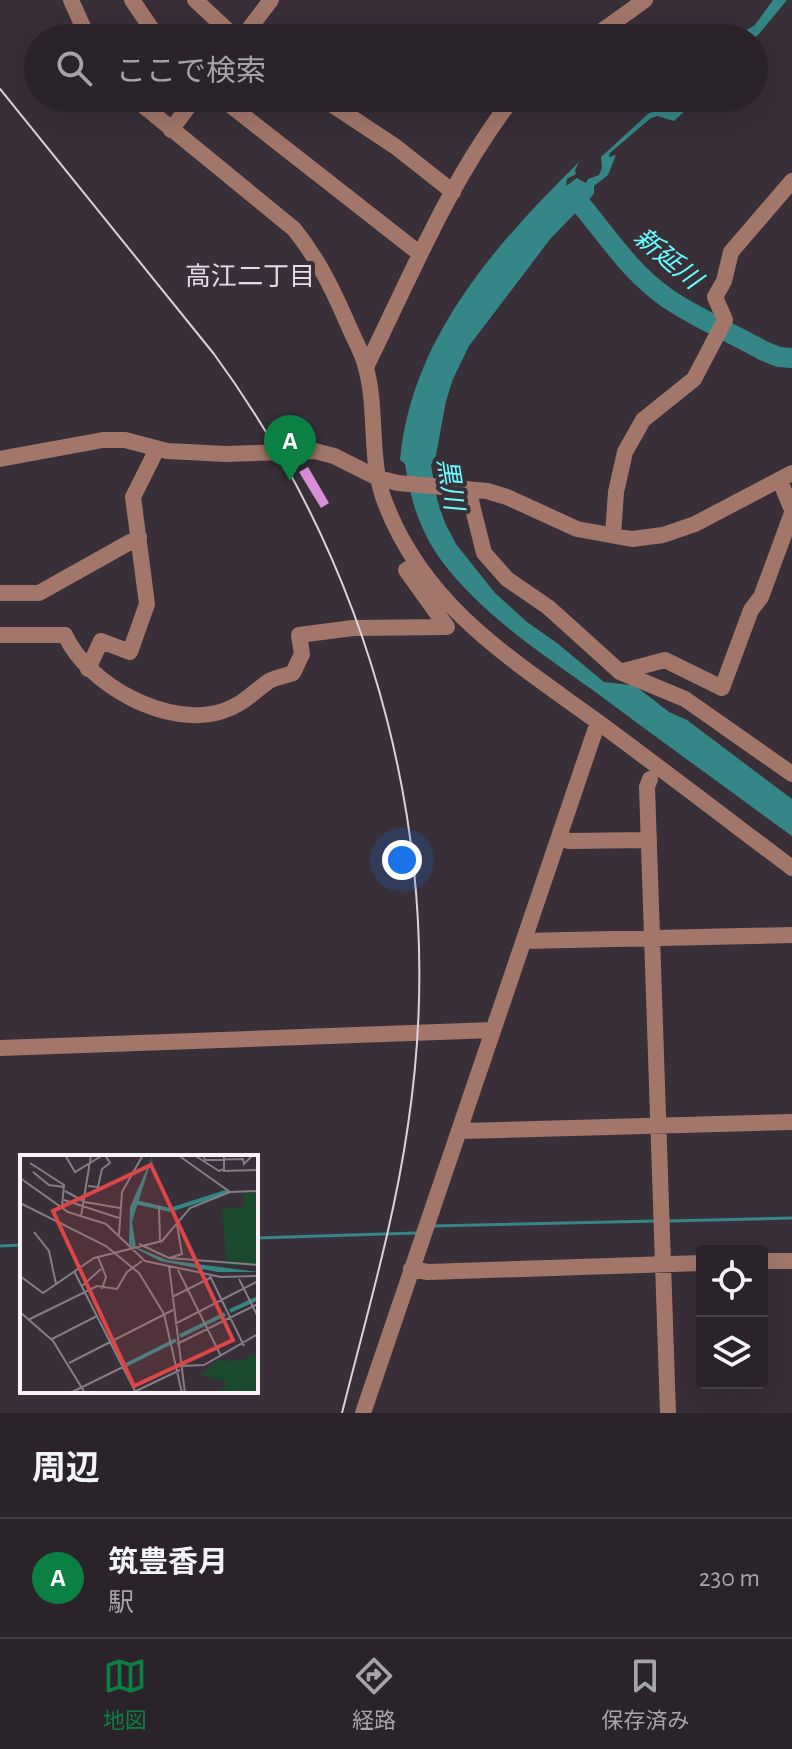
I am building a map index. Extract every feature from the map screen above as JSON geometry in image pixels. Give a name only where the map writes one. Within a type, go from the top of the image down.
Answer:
[{"type":"street","points":[[132,0],[148,24]]},
{"type":"street","points":[[195,0],[223,24]]},
{"type":"street","points":[[251,24],[271,0]]},
{"type":"street","points":[[612,24],[645,0]]},
{"type":"street","points":[[73,1],[82,24]]},
{"type":"street","points":[[150,112],[294,229],[314,254],[366,367],[378,478],[385,505],[416,564],[460,617],[507,658],[598,722],[792,868]]},
{"type":"street","points":[[171,130],[184,112]]},
{"type":"street","points":[[239,112],[419,253]]},
{"type":"street","points":[[343,112],[396,147],[453,192]]},
{"type":"street","points":[[366,367],[419,253],[504,112]]},
{"type":"street","points":[[613,535],[616,492],[625,452],[643,420],[694,379],[725,320],[715,297],[724,281],[731,252],[792,181]]},
{"type":"street","points":[[0,459],[103,440],[125,440],[157,449],[226,454],[315,451],[334,456],[378,478],[507,497],[577,529],[632,539],[663,535],[695,524],[786,477],[792,512],[761,597],[751,610],[722,688],[665,660],[620,672]]},
{"type":"street","points":[[88,669],[101,641],[130,652],[147,604],[133,497],[157,449]]},
{"type":"street","points":[[461,488],[484,553],[507,579],[548,607],[620,672],[685,699],[792,774]]},
{"type":"street","points":[[0,593],[39,593],[139,537]]},
{"type":"street","points":[[0,635],[65,635],[72,650],[88,669],[124,695],[185,715],[219,712],[242,703],[271,679],[293,673],[302,654],[299,635],[353,628],[447,627],[406,570],[416,564]]},
{"type":"street","points":[[363,1413],[598,722]]},
{"type":"street","points":[[650,779],[647,787],[668,1413]]},
{"type":"street","points":[[559,837],[569,841],[649,840]]},
{"type":"street","points":[[524,941],[792,935]]},
{"type":"street","points":[[0,1048],[493,1030]]},
{"type":"street","points":[[460,1131],[792,1122]]},
{"type":"street","points":[[768,1261],[792,1261]]},
{"type":"street","points":[[411,1269],[428,1272],[696,1263]]},
{"type":"water","points":[[773,0],[787,0],[767,24],[756,24]]},
{"type":"water","points":[[684,112],[674,121],[657,116],[651,118],[610,153],[609,157],[616,155],[608,175],[594,186],[594,194],[551,238],[469,346],[453,379],[435,460],[431,465],[437,499],[456,544],[495,593],[604,682],[639,686],[669,712],[687,720],[792,799],[792,836],[533,647],[474,598],[441,560],[427,538],[413,502],[405,464],[400,460],[407,416],[421,374],[462,296],[518,226],[579,162],[576,174],[567,179],[566,186],[577,178],[586,183],[599,175],[601,157],[649,113]]},
{"type":"building","points":[[308,467],[329,503],[321,508],[299,472]]},
{"type":"waterway","name":"新延川","points":[[572,194],[627,262],[652,287],[702,319],[764,351],[792,358]]},
{"type":"waterway","points":[[668,1221],[792,1218]]},
{"type":"waterway","points":[[432,1226],[656,1221]]},
{"type":"waterway","points":[[258,1238],[416,1233]]},
{"type":"waterway","points":[[0,1246],[20,1245]]},
{"type":"tram line","points":[[0,89],[214,354],[271,440],[318,530],[357,624],[387,720],[407,820],[418,921],[418,1023],[408,1125],[395,1198],[342,1413]]},
{"type":"place","name":"筑豊香月","points":[[290,481]]},
{"type":"district","name":"高江二丁目","points":[[250,276]]},
{"type":"water label","name":"黒川","points":[[451,484]]}]
